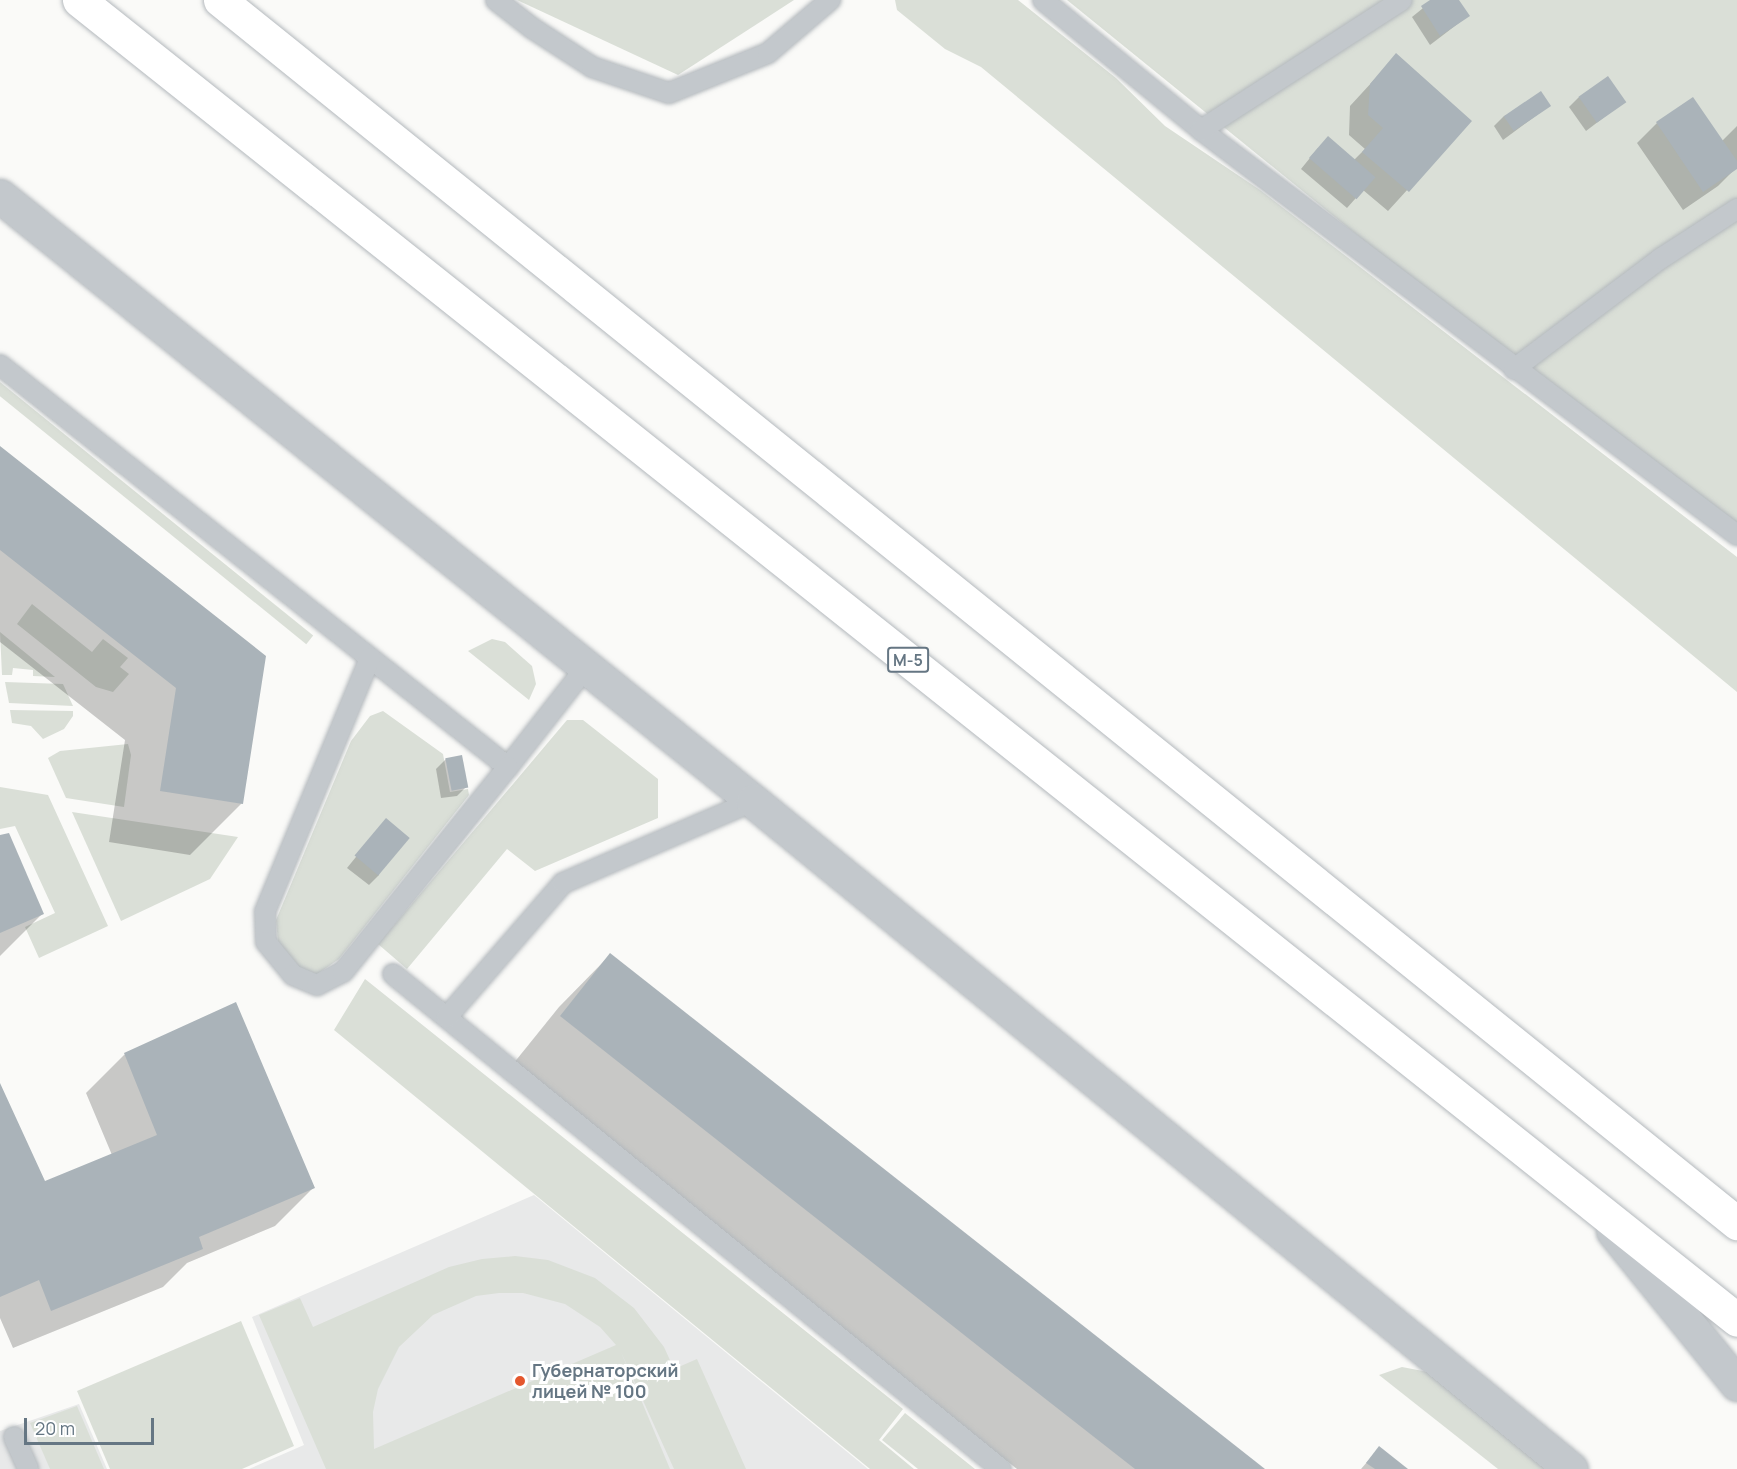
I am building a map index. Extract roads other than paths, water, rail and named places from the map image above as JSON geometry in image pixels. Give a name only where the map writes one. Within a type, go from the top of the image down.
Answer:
[{"type":"highway","name":"М-5","points":[[79,0],[1737,1320]]},
{"type":"highway","points":[[220,0],[1737,1223]]},
{"type":"street","points":[[0,196],[753,801],[1571,1469]]},
{"type":"street","points":[[1591,1204],[1737,1384]]},
{"type":"lane","points":[[496,0],[531,28],[592,67],[669,93],[768,53],[830,0]]},
{"type":"lane","points":[[1043,0],[1201,130],[1514,369],[1737,535]]},
{"type":"lane","points":[[1201,130],[1402,0]]},
{"type":"lane","points":[[1514,369],[1660,259],[1737,209]]},
{"type":"lane","points":[[0,365],[508,767]]},
{"type":"lane","points":[[370,658],[265,912],[266,942],[293,975],[317,985],[343,972],[586,667]]},
{"type":"lane","points":[[447,1017],[562,883],[753,801]]},
{"type":"lane","points":[[393,974],[1001,1469]]},
{"type":"lane","points":[[14,1437],[27,1469]]},
{"type":"place","name":"Губернаторский лицей № 100","points":[[520,1381]]}]
